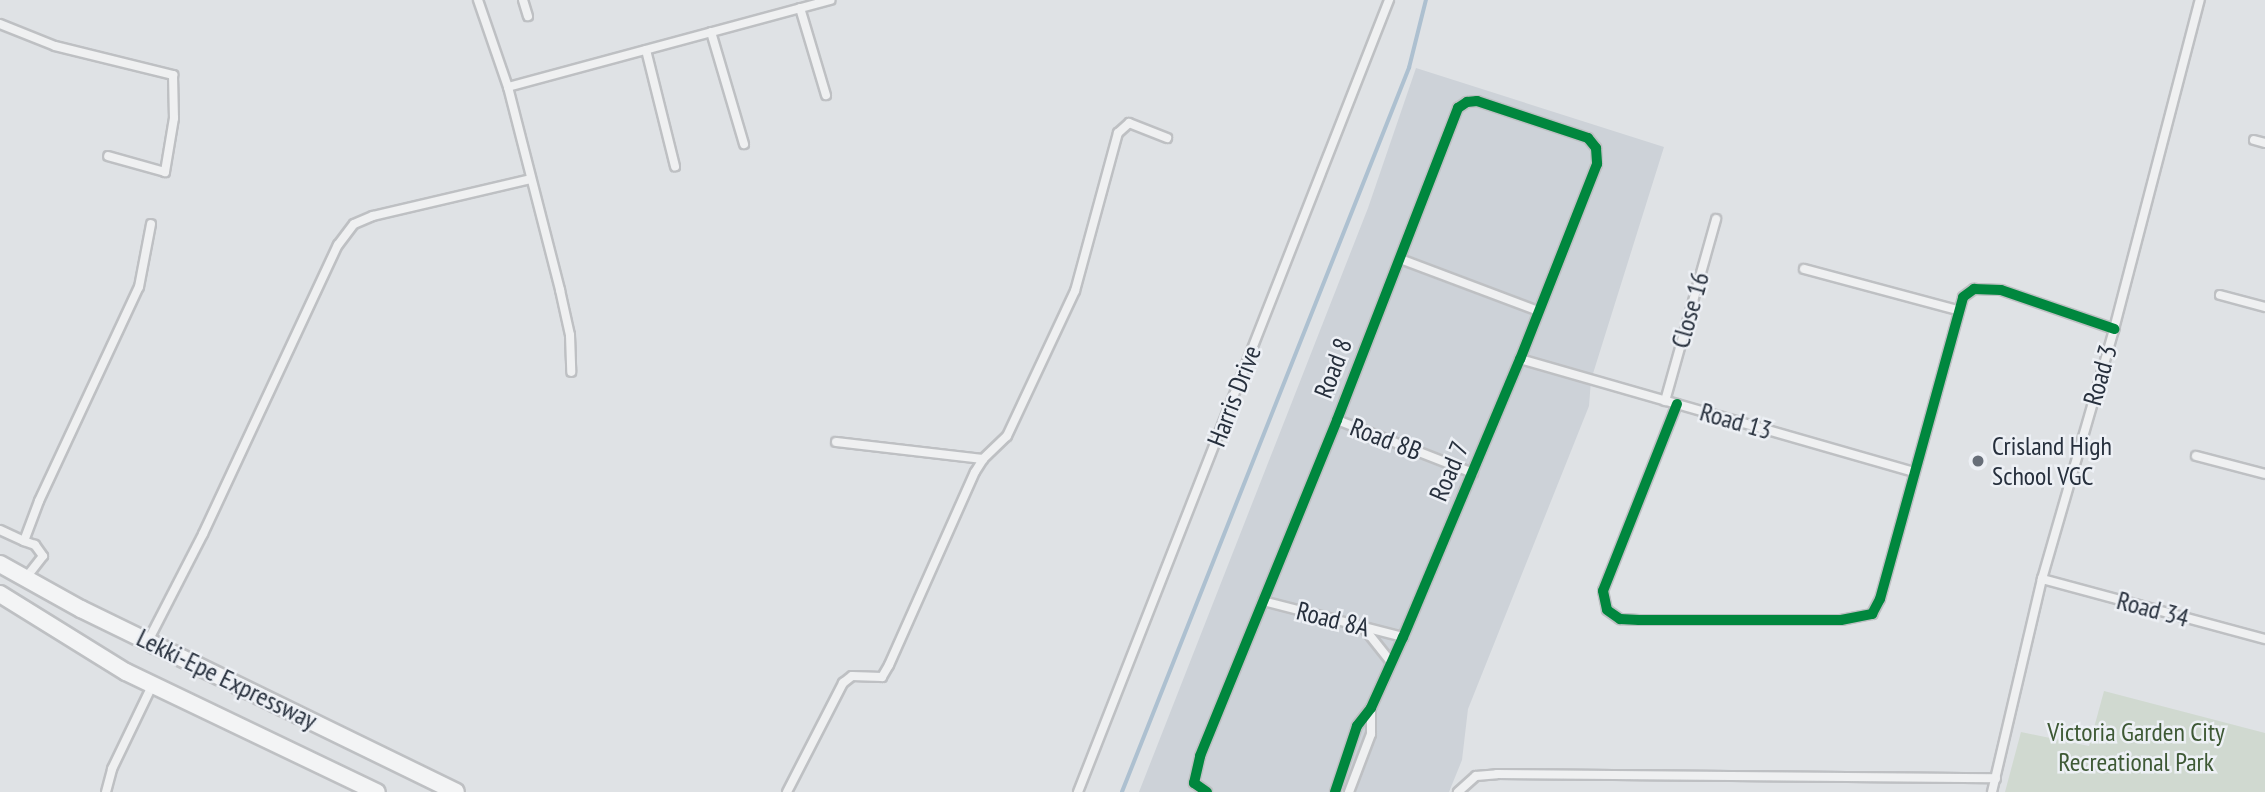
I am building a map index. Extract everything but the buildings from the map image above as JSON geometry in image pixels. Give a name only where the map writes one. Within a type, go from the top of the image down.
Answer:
[{"type":"highway","name":"Lekki-Epe Expressway","points":[[0,564],[53,595],[456,792]]},
{"type":"highway","name":"Lekki-Epe Expressway","points":[[0,594],[40,621],[152,686],[377,792]]},
{"type":"highway","points":[[40,621],[53,595]]},
{"type":"street","points":[[478,0],[508,87],[570,335],[571,372]]},
{"type":"street","points":[[523,0],[528,16]]},
{"type":"street","points":[[508,87],[830,0]]},
{"type":"street","name":"Harris Drive","points":[[1078,792],[1389,0]]},
{"type":"street","name":"Road 3","points":[[1992,792],[2042,579],[2114,328],[2200,0]]},
{"type":"street","points":[[800,8],[826,95]]},
{"type":"street","points":[[0,24],[55,46],[173,75],[174,118],[165,172],[108,156]]},
{"type":"street","points":[[711,32],[744,145]]},
{"type":"street","points":[[646,50],[676,166]]},
{"type":"street","name":"Road 8","points":[[1207,792],[1194,783],[1200,757],[1337,420],[1458,108],[1467,102],[1497,107],[1588,138],[1596,148],[1597,164]]},
{"type":"street","points":[[787,792],[843,683],[852,676],[882,677],[983,459],[1007,436],[1075,291],[1118,133],[1129,123],[1167,138]]},
{"type":"street","points":[[2254,140],[2265,143]]},
{"type":"street","name":"Road 7","points":[[1337,791],[1357,726],[1371,708],[1403,637],[1520,359],[1597,164]]},
{"type":"street","points":[[148,641],[209,522],[338,245],[354,225],[373,216],[531,179]]},
{"type":"street","name":"Close 16","points":[[1664,401],[1716,219]]},
{"type":"street","points":[[24,541],[39,501],[139,288],[151,224]]},
{"type":"street","points":[[1399,259],[1538,311]]},
{"type":"street","points":[[1804,269],[1957,310]]},
{"type":"street","points":[[1677,404],[1603,591],[1607,610],[1620,619],[1841,620],[1872,614],[1890,573],[1913,472],[1957,310],[1963,297],[1974,289],[2001,290],[2114,328]]},
{"type":"street","points":[[2220,295],[2265,307]]},
{"type":"street","name":"Road 13","points":[[1520,359],[1913,472]]},
{"type":"street","name":"Road 8B","points":[[1337,420],[1473,472]]},
{"type":"street","points":[[836,442],[983,459]]},
{"type":"street","points":[[2196,456],[2265,474]]},
{"type":"street","points":[[0,530],[35,545],[43,556],[25,579]]},
{"type":"street","name":"Road 34","points":[[2042,579],[2265,639]]},
{"type":"street","name":"Road 8A","points":[[1263,601],[1403,637]]},
{"type":"street","points":[[1364,628],[1391,662]]},
{"type":"street","points":[[106,792],[112,769],[152,686]]},
{"type":"street","name":"Road 7","points":[[1349,792],[1371,734],[1371,708]]},
{"type":"street","points":[[1458,792],[1476,776],[1497,774],[1996,778]]},
{"type":"shaded area","points":[[1416,68],[1664,147],[1591,380],[1589,406],[1468,709],[1462,760],[1449,792],[1139,792],[1368,208]]},
{"type":"green space","name":"Victoria Garden City Recreational Park","points":[[2104,691],[2265,733],[2265,792],[2005,792],[2021,732],[2089,746]]},
{"type":"waterway","points":[[1122,792],[1409,68],[1426,0]]},
{"type":"cycle path","points":[[1207,792],[1194,783],[1200,756],[1337,420],[1458,108],[1467,102],[1477,101],[1588,138],[1596,148],[1597,164],[1520,359],[1403,637],[1371,708],[1357,726],[1335,792]]},
{"type":"cycle path","points":[[1677,404],[1603,591],[1607,610],[1620,619],[1639,620],[1841,620],[1872,614],[1880,599],[1963,297],[1974,289],[2001,290],[2114,329]]},
{"type":"place","name":"Crisland High School VGC","points":[[1978,461]]}]
